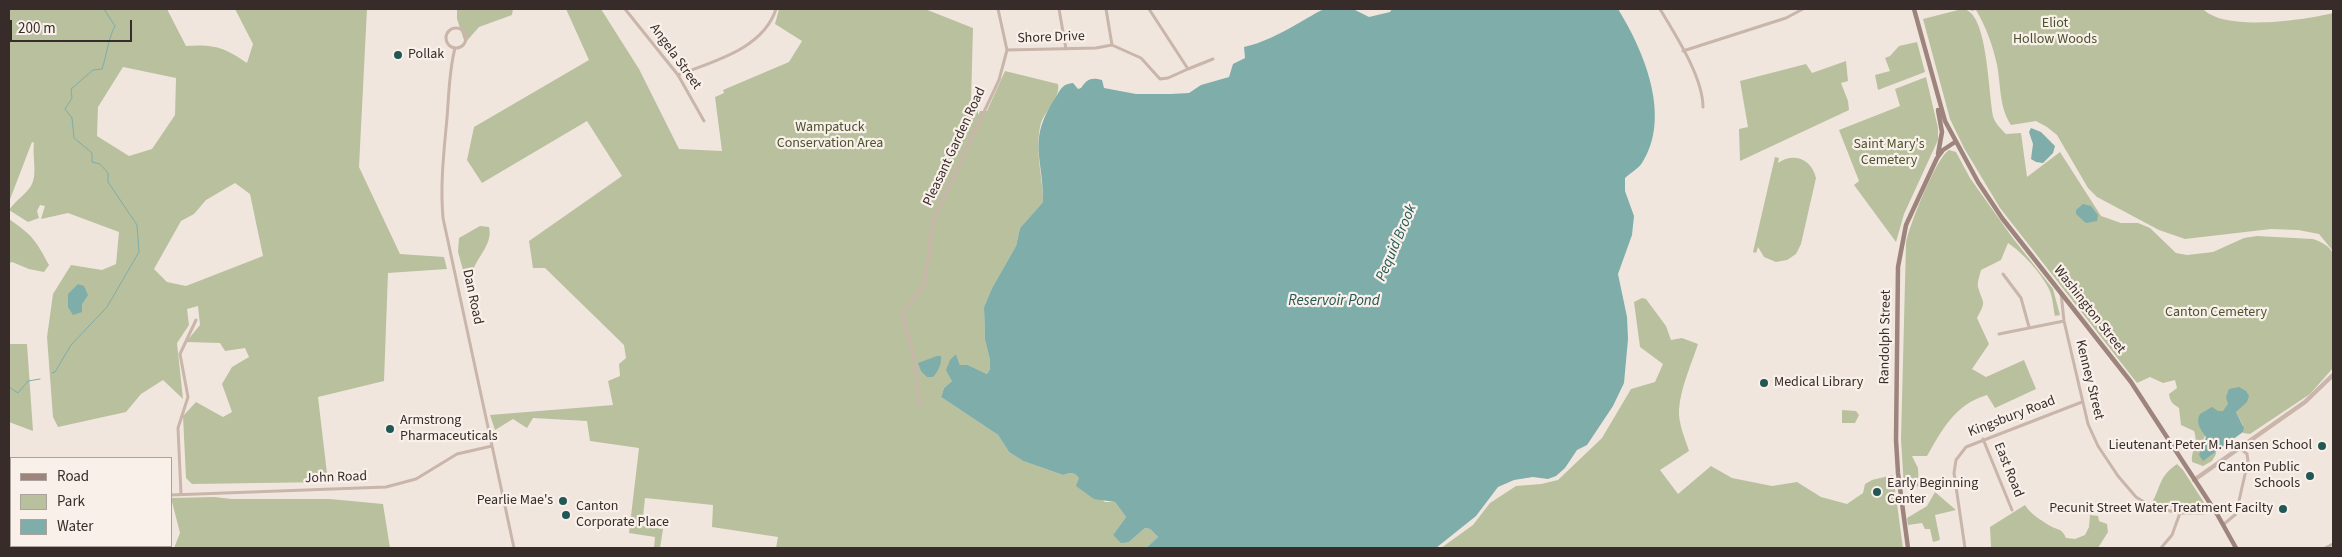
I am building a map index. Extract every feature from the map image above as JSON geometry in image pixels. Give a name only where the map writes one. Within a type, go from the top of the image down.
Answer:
[{"type":"main road","name":"Washington Street","points":[[1914,9],[1941,110],[1952,137],[1992,204],[2131,382],[2214,508],[2236,548]]},
{"type":"main road","name":"Washington Street","points":[[1934,82],[1942,132],[1937,158]]},
{"type":"main road","points":[[1940,149],[1945,141],[1952,137]]},
{"type":"main road","name":"Randolph Street","points":[[1908,548],[1898,473],[1896,440],[1898,267],[1906,225],[1937,158],[1949,145],[1955,142]]},
{"type":"street","name":"Angela Street","points":[[625,9],[678,75],[704,121]]},
{"type":"street","points":[[678,75],[751,43],[771,21],[776,9]]},
{"type":"street","name":"Pleasant Garden Road","points":[[920,406],[914,357],[902,314],[924,286],[934,218],[999,80],[1006,50],[998,9]]},
{"type":"street","points":[[1058,9],[1066,49]]},
{"type":"street","points":[[1106,9],[1112,45],[1141,58],[1160,79],[1168,78],[1213,59]]},
{"type":"street","points":[[1148,9],[1188,69]]},
{"type":"street","points":[[1660,9],[1683,51],[1702,92],[1703,107]]},
{"type":"street","points":[[1683,51],[1786,18],[1803,9]]},
{"type":"street","name":"Dan Road","points":[[455,27],[464,31],[466,37],[462,46],[455,48],[447,43],[445,36],[448,30],[455,27]]},
{"type":"street","name":"Shore Drive","points":[[1006,50],[1096,48],[1112,45]]},
{"type":"street","name":"Dan Road","points":[[455,48],[450,65],[443,150],[442,211],[514,548]]},
{"type":"street","points":[[2003,274],[2017,290],[2021,298],[2028,327]]},
{"type":"street","name":"Kenney Street","points":[[2061,292],[2064,321],[2091,433],[2129,490],[2152,507],[2180,513],[2204,513],[2214,508]]},
{"type":"street","points":[[181,494],[178,428],[188,397],[180,354],[196,320]]},
{"type":"street","points":[[1999,334],[2064,321]]},
{"type":"street","points":[[2194,480],[2305,402],[2333,375]]},
{"type":"street","name":"Kingsbury Road","points":[[1965,548],[1955,477],[1956,460],[1966,447],[2082,402]]},
{"type":"street","name":"East Road","points":[[1983,439],[2012,510]]},
{"type":"street","name":"John Road","points":[[172,494],[386,487],[416,480],[457,454],[492,446]]},
{"type":"street","points":[[2224,524],[2236,514],[2248,461],[2247,454],[2239,447]]},
{"type":"street","points":[[2161,548],[2172,535],[2180,513]]},
{"type":"street","points":[[2325,548],[2333,544]]},
{"type":"green space","points":[[9,9],[167,9],[186,46],[212,46],[232,53],[247,63],[253,44],[235,9],[367,9],[359,167],[400,254],[444,257],[447,269],[388,273],[384,381],[318,397],[328,482],[192,484],[186,478],[183,416],[196,402],[223,417],[232,412],[222,384],[232,367],[249,357],[245,348],[225,351],[220,343],[186,342],[200,325],[198,306],[187,309],[189,325],[177,343],[183,399],[163,380],[141,394],[126,412],[58,427],[53,417],[47,337],[53,294],[71,265],[102,270],[116,264],[119,232],[68,213],[41,219],[45,206],[40,205],[37,211],[39,218],[28,222],[9,210],[29,189],[33,181],[34,143],[32,142],[9,202]],"holes":[[[123,67],[176,78],[175,115],[152,149],[129,156],[97,136],[98,107]],[[235,183],[250,194],[263,256],[186,286],[167,282],[154,269],[181,221],[194,214],[206,200]]]},
{"type":"green space","points":[[457,9],[513,9],[512,15],[479,27],[465,43],[457,19]]},
{"type":"green space","name":"Wampatuck Conservation Area","points":[[566,9],[601,9],[639,69],[679,149],[722,151],[715,97],[724,93],[723,90],[789,62],[802,41],[775,24],[779,9],[925,9],[973,28],[971,102],[978,105],[978,115],[980,111],[987,111],[1005,71],[1058,84],[1057,94],[1043,118],[1039,133],[1038,143],[1043,202],[1020,228],[1016,246],[992,288],[984,307],[985,340],[990,360],[990,369],[987,374],[968,365],[960,365],[956,354],[952,381],[944,388],[941,397],[998,435],[1009,452],[1023,461],[1063,475],[1075,474],[1105,502],[1115,502],[1126,517],[1113,535],[1129,542],[1145,528],[1150,529],[1158,537],[1146,548],[776,548],[778,537],[712,527],[713,505],[645,498],[642,526],[663,529],[660,548],[654,548],[655,537],[629,533],[639,448],[590,441],[587,421],[533,418],[527,428],[513,419],[495,430],[490,415],[613,405],[608,381],[620,376],[619,364],[626,358],[624,345],[545,268],[533,268],[529,241],[622,176],[587,121],[482,183],[467,160],[474,127],[589,60]]},
{"type":"green space","name":"Canton Cemetery","points":[[1962,9],[1971,13],[1978,23],[1986,56],[1994,119],[2006,134],[2021,133],[2027,177],[2060,152],[2101,216],[2121,223],[2138,223],[2150,228],[2176,253],[2187,255],[2213,252],[2244,238],[2257,236],[2313,239],[2329,248],[2333,253],[2333,368],[2310,394],[2250,434],[2243,433],[2243,425],[2236,412],[2240,407],[2205,436],[2202,442],[2215,450],[2216,454],[2212,461],[2203,466],[2192,462],[2196,440],[2194,431],[2181,425],[2179,408],[2169,397],[2169,394],[2177,388],[2175,380],[2163,383],[2150,377],[2137,383],[2000,208],[1964,148],[1950,119],[1923,19]]},
{"type":"green space","name":"Eliot Hollow Woods","points":[[1971,9],[2203,9],[2214,16],[2246,22],[2285,21],[2333,13],[2333,251],[2319,234],[2298,230],[2271,229],[2185,239],[2159,230],[2097,197],[2088,188],[2057,135],[2036,121],[2011,125],[2002,103],[1997,65],[1991,44],[1976,10],[1971,11]]},
{"type":"green space","points":[[1917,42],[1925,72],[1878,90],[1875,75],[1890,71],[1885,58],[1890,56],[1899,46]]},
{"type":"green space","points":[[1846,61],[1848,81],[1841,83],[1848,101],[1849,110],[1740,161],[1739,129],[1748,127],[1740,81],[1806,64],[1812,73]]},
{"type":"green space","name":"Saint Mary's Cemetery","points":[[1926,77],[1938,128],[1938,140],[1904,214],[1896,242],[1854,185],[1859,181],[1839,130],[1900,106],[1895,89]]},
{"type":"green space","points":[[1949,150],[1956,152],[1970,178],[2012,237],[2053,289],[2060,315],[2055,316],[2050,292],[2041,276],[2008,243],[2001,260],[1981,270],[1978,285],[1983,305],[1977,318],[1989,344],[1972,369],[1986,377],[2024,360],[2036,389],[1995,408],[1987,395],[1976,399],[1958,411],[1944,428],[1927,456],[1912,456],[1918,468],[1919,486],[1904,489],[1901,439],[1906,243],[1917,208],[1930,178]]},
{"type":"green space","points":[[1775,157],[1779,158],[1778,163],[1790,158],[1801,159],[1814,171],[1816,178],[1801,244],[1796,254],[1787,260],[1776,262],[1764,257],[1758,247],[1756,253],[1753,252]]},
{"type":"green space","points":[[9,219],[29,234],[37,244],[49,265],[44,272],[29,269],[12,262],[9,263]]},
{"type":"green space","points":[[480,226],[489,227],[490,233],[487,244],[474,268],[463,270],[458,252],[459,238]]},
{"type":"green space","points":[[1642,298],[1646,299],[1666,326],[1671,340],[1682,338],[1698,344],[1684,384],[1679,409],[1681,425],[1689,451],[1660,470],[1678,494],[1711,466],[1732,478],[1772,486],[1797,482],[1821,497],[1847,504],[1863,493],[1865,484],[1872,480],[1893,475],[1903,548],[1441,548],[1473,525],[1490,503],[1516,486],[1541,484],[1558,480],[1602,438],[1631,389],[1655,382],[1663,364],[1640,347],[1634,302]]},
{"type":"green space","points":[[9,344],[27,344],[33,431],[9,422]]},
{"type":"green space","points":[[1842,410],[1856,411],[1859,415],[1855,423],[1842,423]]},
{"type":"green space","points":[[2177,464],[2205,504],[2201,511],[2151,504],[2166,473]]},
{"type":"green space","points":[[1935,492],[1956,510],[1935,515],[1940,540],[1933,542],[1930,529],[1925,529],[1922,523],[1908,525],[1907,518],[1927,506]]},
{"type":"green space","points":[[172,498],[330,499],[383,504],[390,548],[174,548],[180,533]]},
{"type":"green space","points":[[2025,505],[2038,518],[2062,532],[2066,538],[2075,539],[2085,535],[2089,527],[2090,515],[2098,516],[2099,521],[2107,524],[2108,532],[2098,548],[1991,548],[1990,527]]},
{"type":"water","name":"Reservoir Pond","points":[[1325,9],[1353,9],[1369,17],[1390,12],[1392,9],[1618,9],[1637,44],[1645,64],[1651,84],[1655,125],[1651,145],[1642,163],[1625,178],[1625,191],[1634,216],[1632,235],[1618,274],[1627,317],[1628,339],[1624,383],[1613,406],[1587,445],[1577,450],[1565,468],[1556,476],[1548,479],[1533,477],[1514,480],[1498,487],[1476,516],[1436,548],[1146,548],[1158,537],[1150,529],[1145,528],[1129,542],[1121,543],[1113,535],[1126,517],[1115,502],[1094,499],[1076,486],[1079,478],[1075,474],[1063,475],[1023,461],[1009,452],[998,435],[941,397],[944,388],[952,381],[946,370],[950,360],[956,354],[960,365],[968,365],[987,374],[990,369],[990,360],[985,340],[984,307],[992,288],[1016,246],[1020,228],[1043,202],[1039,150],[1041,127],[1063,86],[1073,83],[1078,89],[1087,81],[1095,79],[1102,80],[1104,88],[1136,94],[1189,93],[1201,85],[1229,77],[1233,64],[1245,58],[1244,47],[1271,38]]},
{"type":"water","points":[[2031,128],[2041,132],[2055,146],[2053,153],[2043,163],[2031,159],[2033,144],[2029,132]]},
{"type":"water","points":[[2083,204],[2091,206],[2098,215],[2097,221],[2086,223],[2076,214],[2076,210]]},
{"type":"water","points":[[78,284],[84,286],[88,295],[82,304],[82,312],[73,315],[68,307],[68,294]]},
{"type":"water","points":[[941,356],[938,370],[933,377],[927,377],[921,371],[918,363]]},
{"type":"water","points":[[2239,387],[2246,391],[2249,396],[2247,402],[2236,412],[2244,428],[2243,432],[2203,461],[2199,455],[2206,437],[2198,423],[2200,414],[2212,407],[2218,411],[2223,411],[2228,404],[2226,397],[2229,389]]},
{"type":"waterway","points":[[52,373],[55,372],[71,345],[107,307],[139,252],[137,225],[108,182],[108,173],[100,164],[92,162],[92,153],[74,138],[72,118],[65,109],[72,98],[71,89],[93,70],[102,69],[115,26],[104,9]]},
{"type":"waterway","points":[[9,387],[18,393],[28,381],[40,379]]},
{"type":"place","name":"Pollak","points":[[398,55]]},
{"type":"place","name":"Medical Library","points":[[1764,383]]},
{"type":"place","name":"Armstrong Pharmaceuticals","points":[[390,429]]},
{"type":"place","name":"Lieutenant Peter M. Hansen School","points":[[2322,446]]},
{"type":"place","name":"Canton Public Schools","points":[[2310,476]]},
{"type":"place","name":"Early Beginning Center","points":[[1877,492]]},
{"type":"place","name":"Pearlie Mae's","points":[[563,501]]},
{"type":"place","name":"Pecunit Street Water Treatment Facilty","points":[[2283,509]]},
{"type":"place","name":"Canton Corporate Place","points":[[566,515]]},
{"type":"water label","name":"Pequid Brook","points":[[1397,243]]}]
